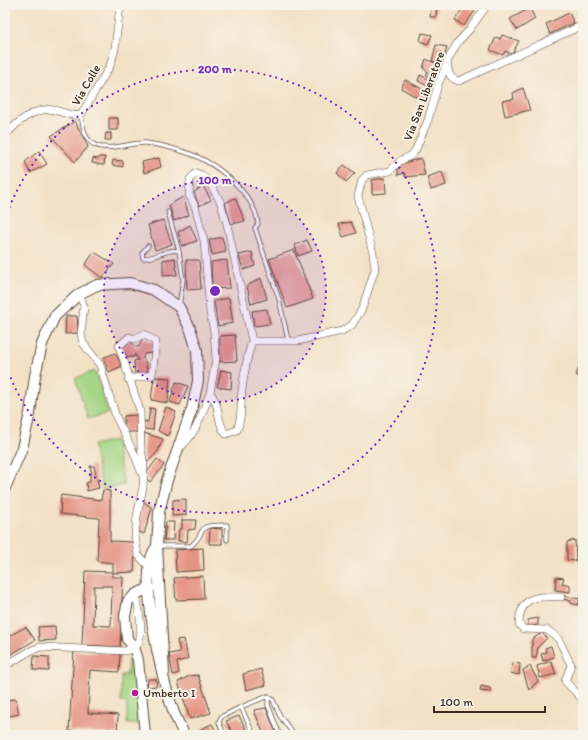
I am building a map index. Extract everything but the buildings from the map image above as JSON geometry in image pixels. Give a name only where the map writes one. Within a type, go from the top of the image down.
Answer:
[{"type":"main road","points":[[5,488],[22,448],[42,344],[55,316],[79,294],[97,285],[130,283],[154,290],[179,307],[190,328],[197,350],[198,381],[192,409],[177,451],[160,512],[157,546],[164,673]]},
{"type":"main road","points":[[157,546],[149,567],[153,630],[173,710],[184,735]]},
{"type":"main road","points":[[145,735],[138,660],[134,647],[127,638],[125,616],[128,601],[136,594],[150,588]]},
{"type":"street","name":"Via Colle","points":[[5,136],[16,124],[34,112],[52,109],[74,116],[81,115],[112,60],[115,49],[120,5]]},
{"type":"street","name":"Via San Liberatore","points":[[252,341],[298,341],[342,331],[352,324],[362,309],[375,269],[373,253],[360,208],[359,187],[362,180],[367,175],[390,171],[400,161],[412,155],[428,120],[438,85],[447,61],[458,42],[487,5]]},
{"type":"street","points":[[447,61],[449,76],[459,81],[583,25]]},
{"type":"street","points":[[177,451],[189,442],[194,434],[210,393],[216,359],[214,332],[210,313],[204,241],[195,206],[189,196],[190,179],[196,173],[205,178],[220,201],[228,224],[252,341],[247,357],[242,392],[242,418],[237,430],[226,434],[222,430],[218,409],[210,393]]},
{"type":"street","points":[[79,294],[84,306],[81,334],[83,343],[100,365],[116,417],[134,453],[142,476],[143,487],[137,516],[135,536],[138,555],[149,567]]},
{"type":"street","points":[[128,379],[152,374],[156,342],[144,334],[134,339],[130,337],[119,346],[128,379],[140,411],[141,448],[144,465],[142,476]]},
{"type":"street","points":[[5,666],[30,651],[40,647],[126,651],[134,647],[138,644],[141,636],[136,594]]},
{"type":"street","points":[[561,597],[533,599],[526,602],[521,607],[519,624],[523,629],[547,630],[559,640],[571,665],[565,681],[583,700]]},
{"type":"lane","points":[[81,115],[87,138],[94,144],[103,147],[147,144],[202,158],[218,169],[249,198],[258,217],[258,224],[255,228],[279,299],[288,340]]},
{"type":"lane","points":[[168,212],[179,252],[183,280],[179,307]]},
{"type":"lane","points":[[148,246],[142,253],[143,258],[151,259],[173,250],[179,252]]},
{"type":"lane","points":[[157,546],[191,546],[202,528],[207,525],[227,525],[227,540]]},
{"type":"lane","points":[[224,735],[219,722],[221,717],[268,696]]},
{"type":"lane","points":[[268,696],[268,705],[278,731]]},
{"type":"lane","points":[[268,696],[294,735]]},
{"type":"lane","points":[[241,707],[254,735]]},
{"type":"green space","points":[[95,371],[108,413],[88,419],[75,378]]},
{"type":"green space","points":[[115,440],[124,485],[102,489],[93,445]]},
{"type":"green space","points":[[128,659],[134,659],[146,725],[127,724],[127,703],[121,702],[121,675],[127,675]]},
{"type":"place","name":"Umberto I","points":[[135,693]]}]
